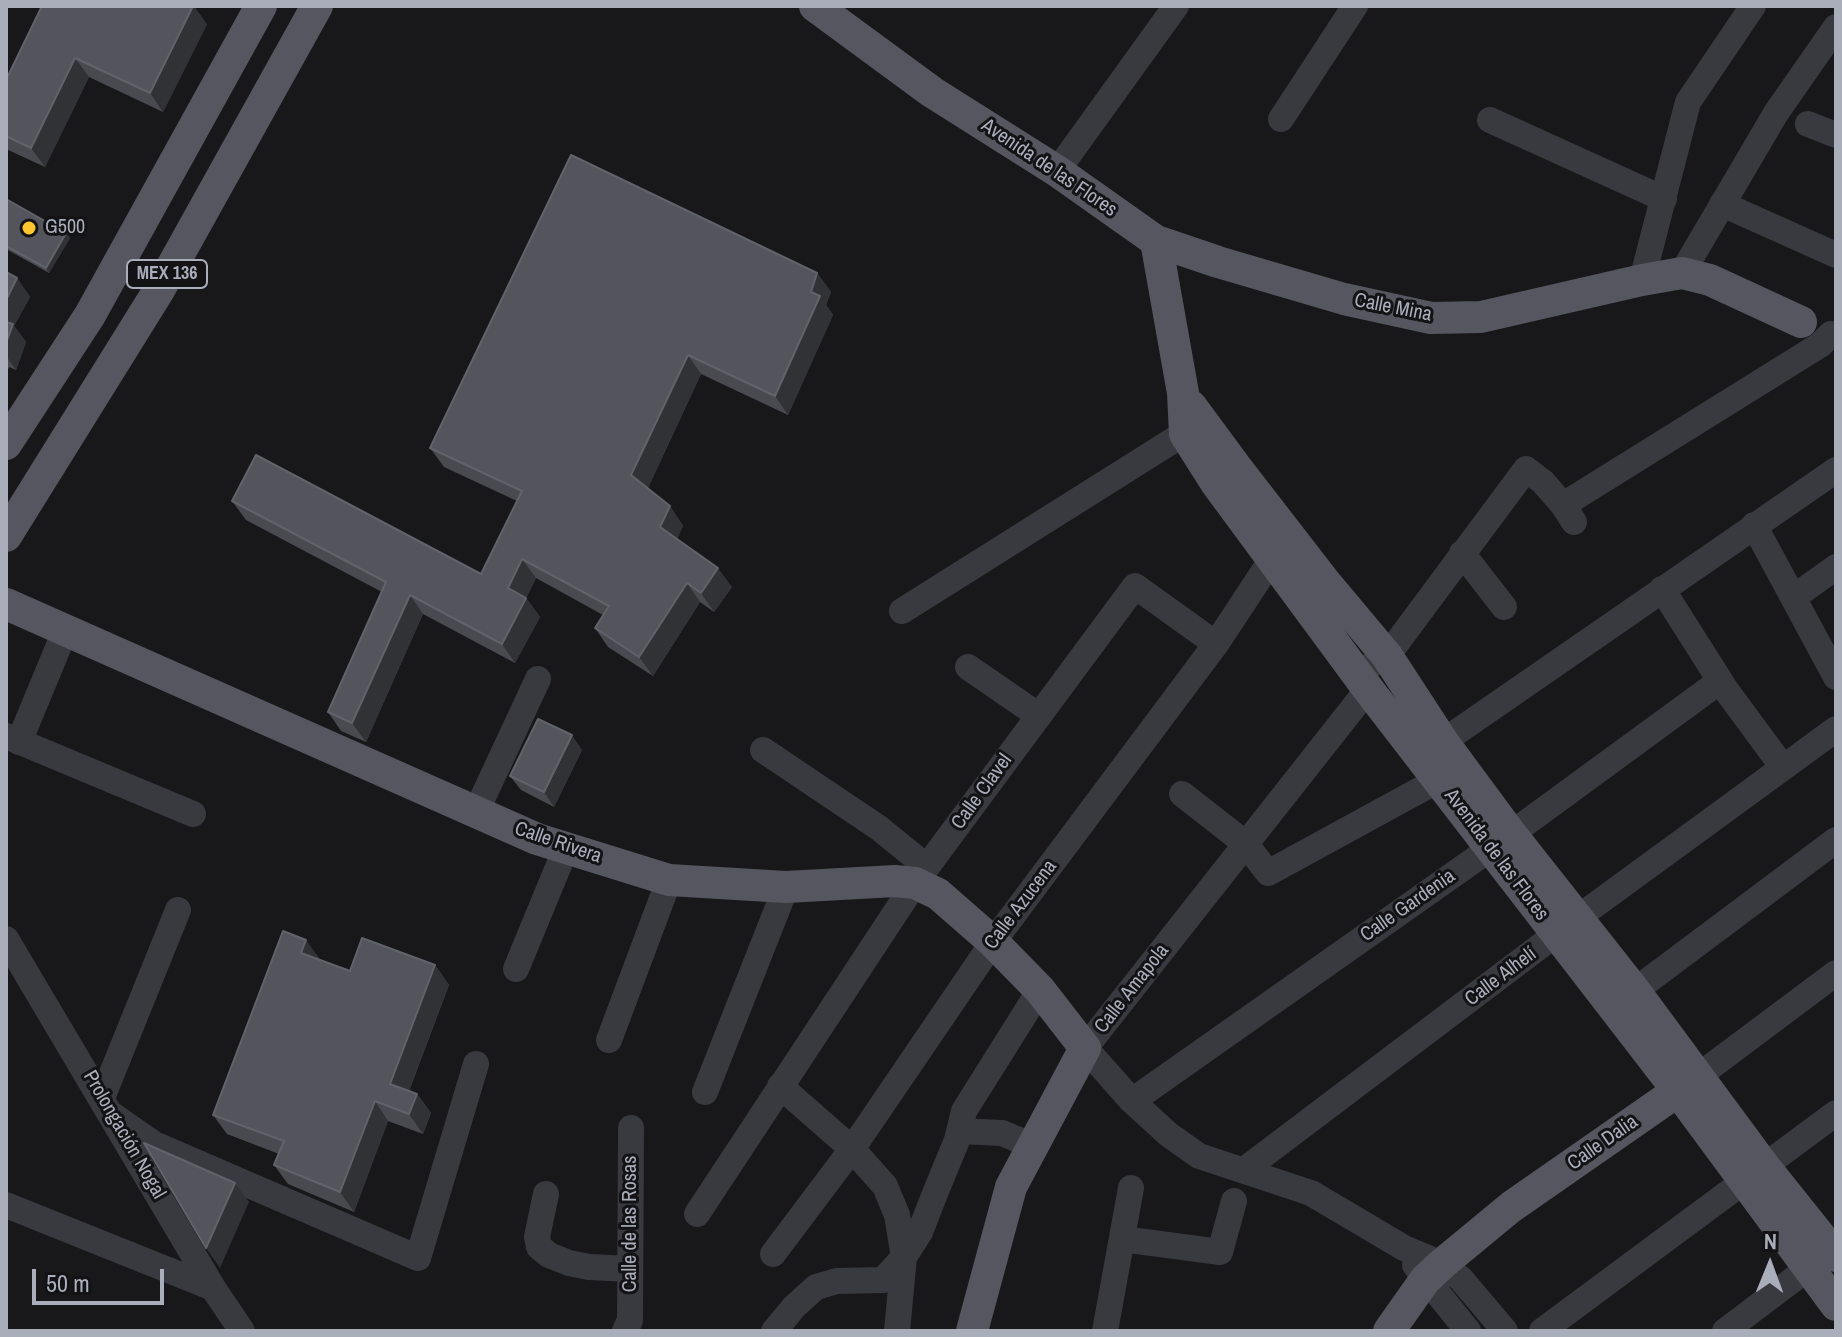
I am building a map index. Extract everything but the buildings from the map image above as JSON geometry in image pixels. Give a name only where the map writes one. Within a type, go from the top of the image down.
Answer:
[{"type":"main road","name":"MEX 136","points":[[6,444],[90,315],[261,6]]},
{"type":"main road","name":"MEX 136","points":[[6,536],[159,290],[317,6]]},
{"type":"main road","name":"Avenida de las Flores","points":[[815,6],[932,92],[1057,171],[1156,241],[1183,393],[1216,483],[1272,559],[1313,590],[1387,656],[1435,759]]},
{"type":"main road","name":"Calle Mina","points":[[1156,241],[1344,299],[1431,318],[1481,317],[1682,273]]},
{"type":"main road","points":[[1682,273],[1710,280],[1825,339]]},
{"type":"main road","name":"Avenida de las Flores","points":[[1194,428],[1313,590],[1363,681],[1435,759],[1624,999],[1753,1174],[1828,1256],[1836,1305]]},
{"type":"main road","name":"Calle Rivera","points":[[6,604],[537,839],[669,880],[786,887],[895,881],[921,875],[1040,990],[1085,1048]]},
{"type":"main road","name":"Calle Amapola","points":[[972,1331],[1011,1187],[1085,1048]]},
{"type":"main road","name":"Calle Dalia","points":[[1389,1331],[1434,1272],[1511,1207],[1688,1084]]},
{"type":"street","points":[[1057,171],[1176,6]]},
{"type":"street","points":[[1281,119],[1355,6]]},
{"type":"street","points":[[1642,280],[1688,102],[1753,6]]},
{"type":"street","points":[[1682,273],[1776,113],[1836,27]]},
{"type":"street","points":[[1490,120],[1664,199]]},
{"type":"street","points":[[1808,124],[1836,135]]},
{"type":"street","points":[[1722,204],[1836,255]]},
{"type":"street","points":[[1363,681],[1387,656],[1526,469],[1543,482],[1569,513],[1825,339]]},
{"type":"street","points":[[902,611],[1194,428]]},
{"type":"street","points":[[1182,794],[1246,844],[1268,873],[1435,759],[1662,589],[1836,470]]},
{"type":"street","points":[[1754,525],[1836,677]]},
{"type":"street","points":[[1462,553],[1504,607]]},
{"type":"street","name":"Calle Azucena","points":[[773,1254],[852,1149],[993,942],[1216,644],[1272,559]]},
{"type":"street","points":[[1794,597],[1836,567]]},
{"type":"street","name":"Calle Clavel","points":[[697,1214],[921,875],[1135,586],[1216,644]]},
{"type":"street","points":[[1662,589],[1720,681],[1782,766]]},
{"type":"street","points":[[65,631],[13,739],[193,814]]},
{"type":"street","points":[[968,667],[1039,716]]},
{"type":"street","points":[[476,812],[538,679]]},
{"type":"street","name":"Calle Amapola","points":[[1085,1048],[1246,844],[1363,681]]},
{"type":"street","name":"Calle Gardenia","points":[[1132,1101],[1501,841],[1720,681]]},
{"type":"street","name":"Calle Alhelí","points":[[1244,1170],[1782,766],[1836,729]]},
{"type":"street","points":[[763,750],[879,828],[921,875]]},
{"type":"street","points":[[1624,999],[1836,840]]},
{"type":"street","points":[[516,969],[566,848]]},
{"type":"street","points":[[609,1040],[669,880]]},
{"type":"street","points":[[705,1092],[786,887]]},
{"type":"street","points":[[178,910],[107,1106],[154,1144],[418,1258],[476,1064]]},
{"type":"street","name":"Prolongación Nogal","points":[[6,939],[213,1288],[242,1331]]},
{"type":"street","name":"Calle Dalia","points":[[1688,1084],[1836,973]]},
{"type":"street","points":[[774,1331],[816,1287],[837,1281],[883,1280],[904,1257],[920,1232],[960,1131],[964,1111],[1040,990]]},
{"type":"street","points":[[1085,1048],[1132,1101],[1168,1134],[1199,1156],[1311,1193],[1404,1248],[1434,1272],[1468,1331]]},
{"type":"street","points":[[780,1086],[852,1149],[885,1186],[897,1215],[904,1257],[897,1331]]},
{"type":"street","points":[[1542,1331],[1836,1113]]},
{"type":"street","name":"Calle de las Rosas","points":[[631,1128],[632,1327]]},
{"type":"street","points":[[960,1131],[1002,1133],[1033,1146]]},
{"type":"street","points":[[1105,1331],[1131,1188]]},
{"type":"street","points":[[546,1194],[537,1237],[539,1247],[569,1263],[630,1269]]},
{"type":"street","points":[[1122,1239],[1220,1252],[1234,1201]]},
{"type":"street","points":[[6,1205],[213,1288]]},
{"type":"street","points":[[1725,1331],[1828,1256]]},
{"type":"street","points":[[1434,1272],[1461,1279],[1505,1331]]},
{"type":"place","name":"G500","points":[[29,228]]}]
